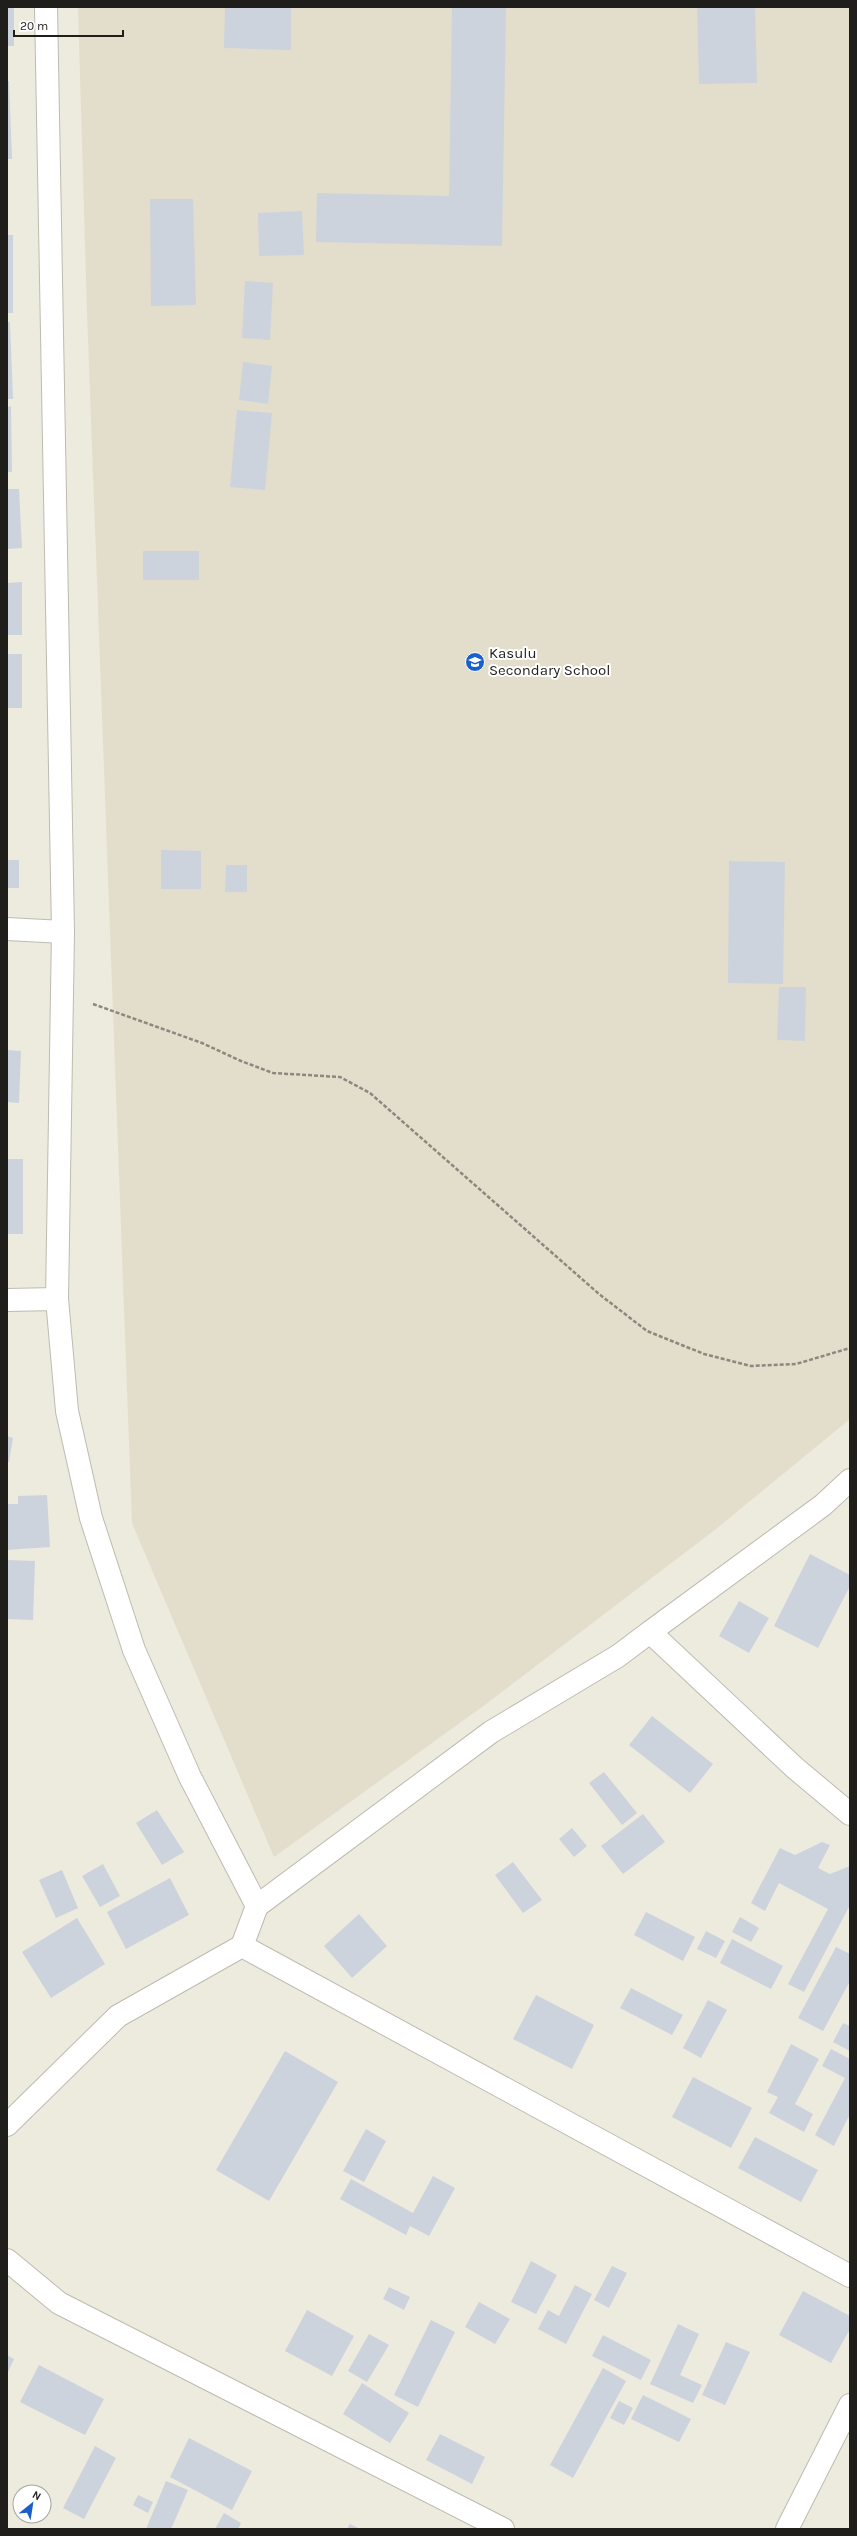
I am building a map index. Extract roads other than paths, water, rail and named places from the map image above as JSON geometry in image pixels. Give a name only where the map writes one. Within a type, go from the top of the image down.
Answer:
[{"type":"street","points":[[46,7],[63,932],[56,1299],[67,1411],[91,1518],[134,1650],[190,1778],[256,1906]]},
{"type":"street","points":[[7,929],[63,932]]},
{"type":"street","points":[[7,1300],[56,1299]]},
{"type":"street","points":[[7,2125],[118,2016],[242,1946],[256,1906],[491,1732],[618,1656],[823,1505],[850,1480]]},
{"type":"street","points":[[650,1632],[795,1768],[850,1814]]},
{"type":"street","points":[[242,1946],[850,2276]]},
{"type":"street","points":[[7,2260],[59,2303],[503,2529]]},
{"type":"street","points":[[787,2529],[850,2405]]},
{"type":"place","name":"Kasulu Secondary School","points":[[475,662]]}]
